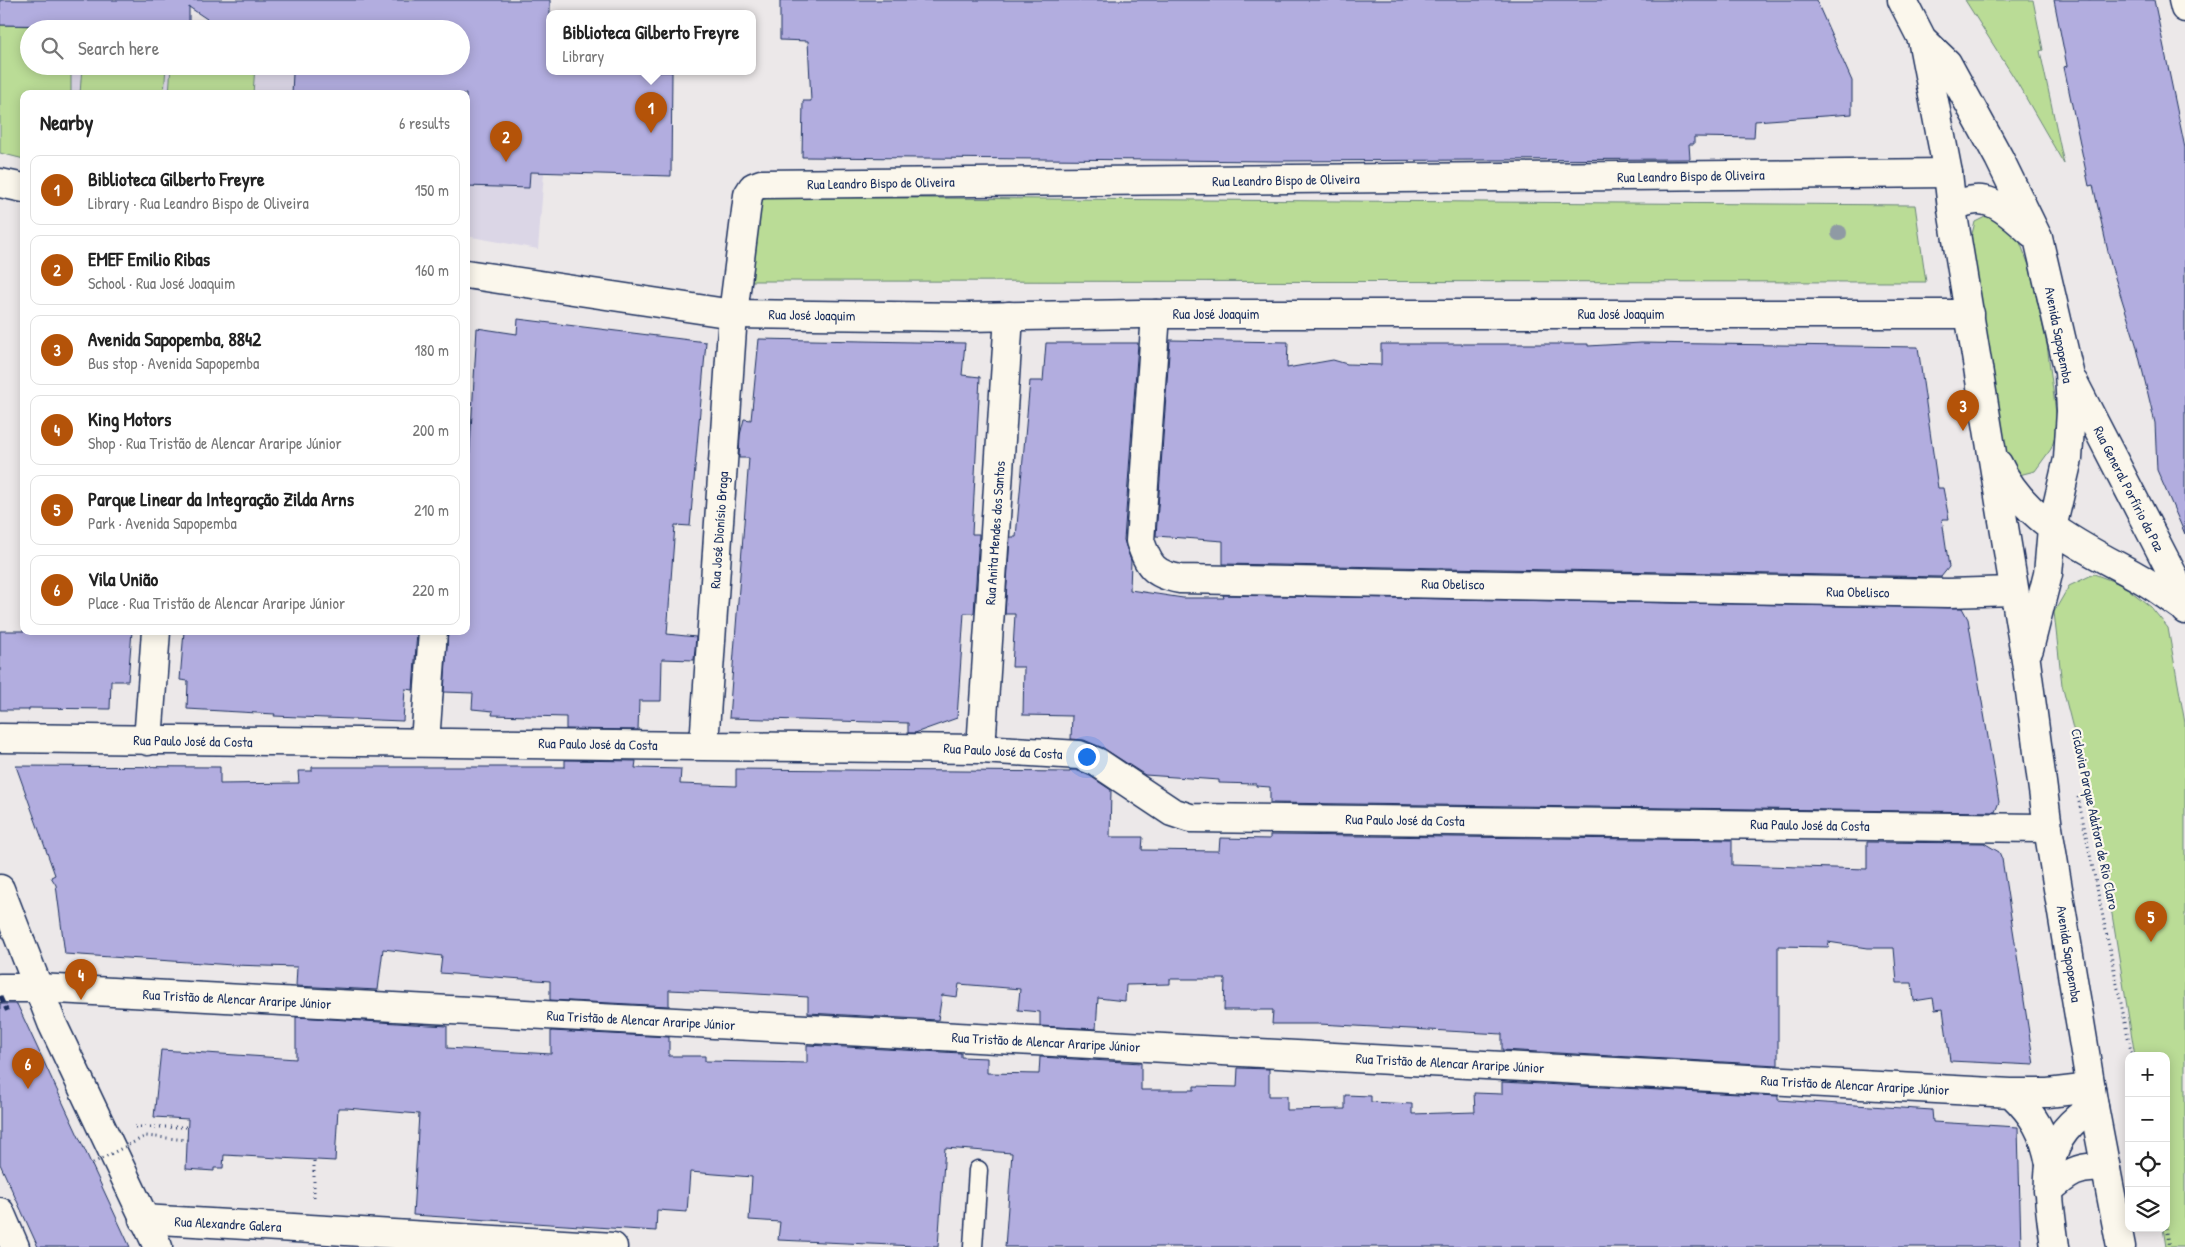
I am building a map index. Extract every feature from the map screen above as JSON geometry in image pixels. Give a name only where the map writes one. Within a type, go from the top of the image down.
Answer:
[{"type":"street","name":"Avenida Sapopemba","points":[[1902,0],[1922,39],[1948,173],[1952,209],[2026,660],[2048,828],[2093,1097],[2121,1247]]},
{"type":"street","points":[[2183,0],[2185,8]]},
{"type":"street","name":"Avenida Sapopemba","points":[[1922,39],[1947,63],[1999,158],[2038,238],[2069,372],[2071,411],[2068,459],[2052,528],[2048,574],[2026,660]]},
{"type":"street","name":"Rua Leandro Bispo de Oliveira","points":[[733,314],[748,195],[753,187],[761,184],[1948,173]]},
{"type":"street","points":[[0,183],[20,187]]},
{"type":"street","points":[[1952,209],[1962,202],[1973,199],[1989,200],[2011,214],[2038,238]]},
{"type":"street","name":"Rua José Joaquim","points":[[470,275],[733,314],[966,318],[1156,314],[1970,314]]},
{"type":"street","name":"Rua José Dionísio Braga","points":[[704,745],[733,314]]},
{"type":"street","name":"Rua Obelisco","points":[[1156,314],[1140,541],[1145,556],[1154,570],[1165,576],[1190,579],[1938,593],[2014,591]]},
{"type":"street","name":"Rua Anita Mendes dos Santos","points":[[981,749],[1009,316]]},
{"type":"street","name":"Rua General Porfírio da Paz","points":[[2069,372],[2179,571],[2184,609]]},
{"type":"street","name":"Rua General Porfírio da Paz","points":[[1992,451],[2006,483],[2052,528],[2106,561],[2137,576],[2184,609]]},
{"type":"street","points":[[148,741],[156,635]]},
{"type":"street","points":[[425,742],[433,635]]},
{"type":"street","name":"Rua Paulo José da Costa","points":[[0,738],[981,749],[1079,755],[1097,762],[1172,812],[1190,818],[2048,828]]},
{"type":"street","points":[[0,889],[38,988],[143,1219],[158,1247]]},
{"type":"street","name":"Rua Tristão de Alencar Araripe Júnior","points":[[0,988],[38,988],[2010,1093],[2048,1093],[2093,1097]]},
{"type":"street","points":[[2010,1093],[2028,1110],[2039,1127],[2046,1142],[2050,1164]]},
{"type":"street","points":[[2055,1247],[2048,1191],[2050,1164],[2056,1145],[2064,1131],[2093,1097]]},
{"type":"street","points":[[2048,1191],[2063,1178],[2079,1169],[2093,1167],[2106,1170]]},
{"type":"street","points":[[0,1212],[15,1247]]},
{"type":"street","name":"Rua Alexandre Galera","points":[[143,1219],[613,1247]]},
{"type":"lane","points":[[973,1247],[978,1170]]},
{"type":"path","name":"Ciclovia Parque Adutora de Rio Claro","points":[[2077,793],[2131,1052]]},
{"type":"path","points":[[134,1127],[188,1127]]},
{"type":"path","points":[[93,1163],[146,1136],[187,1140]]},
{"type":"path","points":[[313,1207],[314,1160]]},
{"type":"path","points":[[2167,1232],[2170,1247]]},
{"type":"shaded area","points":[[470,67],[546,72],[546,75],[552,75],[538,249],[470,237],[470,90],[71,90],[71,75],[470,75]]},
{"type":"green space","points":[[1965,0],[2033,0],[2043,50],[2040,51],[2064,164],[2015,79]]},
{"type":"green space","points":[[0,25],[20,26],[20,75],[71,75],[71,90],[20,90],[20,158],[0,153]]},
{"type":"green space","points":[[81,75],[165,75],[164,90],[80,90]]},
{"type":"green space","points":[[170,75],[254,75],[253,90],[169,90]]},
{"type":"green space","points":[[770,197],[1915,205],[1926,282],[752,281],[752,211],[760,201]]},
{"type":"green space","points":[[1989,215],[2013,224],[2030,268],[2047,345],[2058,428],[2051,449],[2035,471],[2019,475],[2001,449],[1968,250],[1975,222]]},
{"type":"green space","points":[[2094,574],[2123,585],[2151,607],[2168,628],[2185,723],[2185,1247],[2166,1247],[2164,1232],[2170,1232],[2170,1052],[2134,1052],[2098,828],[2062,685],[2054,612],[2069,586]]},
{"type":"building","points":[[0,0],[550,0],[550,10],[546,10],[546,75],[672,75],[671,176],[530,172],[529,188],[470,186],[470,90],[292,90],[293,75],[470,75],[470,20],[208,20],[189,7],[189,20],[20,20],[20,25],[0,25]]},
{"type":"building","points":[[780,0],[1816,0],[1852,81],[1852,114],[1755,121],[1754,138],[1694,137],[1694,144],[1689,144],[1690,159],[1276,161],[802,157],[803,101],[811,101],[808,41],[780,40]]},
{"type":"building","points":[[2054,0],[2154,0],[2185,148],[2185,534],[2157,470],[2155,423],[2136,344],[2111,265],[2093,185],[2089,186],[2064,67],[2067,66]]},
{"type":"building","points":[[518,319],[706,342],[690,526],[675,525],[667,634],[696,637],[694,660],[662,659],[661,701],[639,701],[638,730],[566,729],[566,717],[492,715],[493,711],[472,709],[473,693],[444,692],[448,635],[470,635],[470,448],[477,328],[517,334]]},
{"type":"building","points":[[759,339],[965,343],[962,375],[980,377],[972,534],[979,534],[974,613],[964,613],[957,718],[915,733],[908,733],[908,723],[729,718],[749,458],[739,458],[740,435],[744,419],[751,420]]},
{"type":"building","points":[[1170,340],[1288,342],[1287,368],[1333,360],[1347,364],[1381,365],[1381,344],[1588,344],[1588,346],[1641,343],[1918,347],[1938,488],[1943,488],[1949,519],[1942,519],[1949,567],[1941,577],[1223,564],[1223,541],[1156,536]]},
{"type":"building","points":[[1046,343],[1138,343],[1124,540],[1131,561],[1130,590],[1183,598],[1224,598],[1223,595],[1962,608],[1968,619],[1999,802],[1995,812],[1270,803],[1270,787],[1256,786],[1256,784],[1219,783],[1219,780],[1145,775],[1103,748],[1084,740],[1071,739],[1072,716],[1023,715],[1024,667],[1012,667],[1015,614],[1005,614],[1010,537],[1016,537],[1030,381],[1043,381]]},
{"type":"building","points":[[0,631],[20,631],[20,635],[132,635],[128,681],[111,681],[110,709],[29,708],[29,710],[0,710]]},
{"type":"building","points":[[184,635],[417,635],[413,690],[405,689],[403,721],[274,716],[275,714],[187,709],[188,681],[180,680]]},
{"type":"building","points":[[565,760],[636,761],[635,768],[681,769],[680,784],[736,786],[736,769],[1070,772],[1070,770],[1076,770],[1090,776],[1111,790],[1110,837],[1143,837],[1142,850],[1219,851],[1220,838],[1270,839],[1270,835],[1732,840],[1732,865],[1867,869],[1867,842],[1984,843],[1999,852],[2002,859],[2034,1065],[1950,1061],[1943,1009],[1935,1010],[1933,998],[1914,1001],[1912,983],[1897,983],[1894,948],[1868,948],[1828,942],[1829,947],[1778,946],[1778,1065],[1502,1050],[1502,1034],[1319,1024],[1272,1024],[1273,1010],[1224,1010],[1225,979],[1170,979],[1170,984],[1126,985],[1125,1001],[1098,998],[1096,1029],[1040,1026],[1040,1012],[1018,1010],[1020,989],[959,984],[957,997],[942,995],[938,1020],[808,1013],[808,997],[739,993],[669,990],[669,1006],[550,1000],[550,981],[440,973],[442,956],[383,949],[378,990],[296,986],[297,967],[233,965],[65,954],[56,885],[51,877],[55,875],[16,766],[220,767],[220,784],[299,783],[298,771],[312,771],[312,767],[565,767]]},
{"type":"building","points":[[0,1004],[17,1004],[130,1247],[38,1247],[0,1164]]},
{"type":"building","points":[[296,1017],[447,1026],[447,1048],[551,1054],[551,1031],[669,1037],[669,1056],[705,1056],[705,1061],[807,1063],[807,1045],[961,1053],[961,1057],[987,1058],[987,1073],[1039,1074],[1040,1057],[1141,1063],[1141,1090],[1194,1090],[1194,1086],[1237,1087],[1238,1068],[1269,1069],[1269,1096],[1287,1096],[1287,1110],[1345,1109],[1345,1095],[1371,1096],[1371,1102],[1412,1104],[1412,1114],[1475,1112],[1474,1093],[1502,1094],[1502,1082],[1778,1096],[1778,1100],[1932,1110],[1933,1122],[2018,1127],[2021,1247],[1005,1247],[1012,1153],[945,1148],[938,1247],[778,1240],[780,1222],[749,1220],[752,1177],[690,1172],[687,1212],[657,1210],[656,1231],[413,1215],[419,1114],[346,1108],[338,1108],[335,1161],[224,1155],[223,1168],[214,1168],[214,1171],[186,1169],[188,1119],[154,1117],[161,1050],[296,1059]]},
{"type":"railway","points":[[0,996],[7,1011]]},
{"type":"place","name":"Biblioteca Gilberto Freyre","points":[[651,133]]},
{"type":"place","name":"EMEF Emilio Ribas","points":[[506,162]]},
{"type":"place","name":"Avenida Sapopemba, 8842","points":[[1963,431]]},
{"type":"place","name":"Parque Linear da Integração Zilda Arns","points":[[2151,942]]},
{"type":"place","name":"King Motors","points":[[81,1000]]},
{"type":"place","name":"Vila União","points":[[28,1089]]}]
